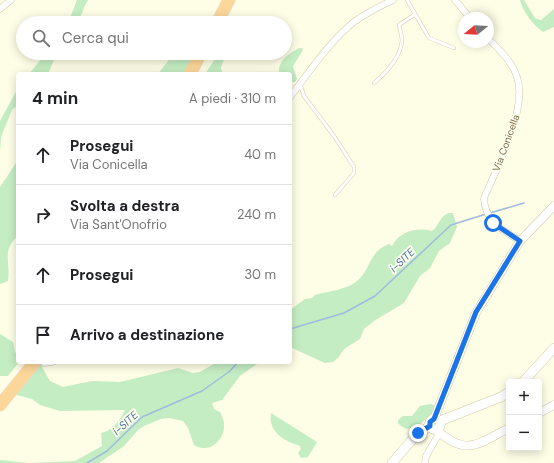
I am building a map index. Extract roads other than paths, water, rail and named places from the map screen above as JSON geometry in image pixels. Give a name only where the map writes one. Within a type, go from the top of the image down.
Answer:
[{"type":"highway","points":[[221,16],[229,0]]},
{"type":"highway","points":[[229,16],[238,0]]},
{"type":"highway","points":[[191,72],[197,60]]},
{"type":"highway","points":[[200,72],[206,60]]},
{"type":"highway","points":[[0,394],[25,364]]},
{"type":"highway","points":[[0,405],[34,364]]},
{"type":"main road","points":[[526,379],[554,348]]},
{"type":"main road","points":[[392,463],[418,433],[506,394]]},
{"type":"street","points":[[0,9],[11,0]]},
{"type":"street","points":[[292,94],[328,48],[355,21],[393,0]]},
{"type":"street","points":[[455,0],[465,12]]},
{"type":"street","name":"Via Conicella","points":[[494,44],[508,59],[518,78],[520,95],[516,119],[484,198],[489,217],[493,223],[520,241]]},
{"type":"street","points":[[425,463],[436,425],[476,312],[520,241],[554,206]]},
{"type":"street","points":[[542,411],[554,404]]},
{"type":"street","points":[[436,425],[453,443],[462,446],[481,442],[506,430]]},
{"type":"lane","points":[[407,0],[414,15],[429,38],[454,48]]},
{"type":"lane","points":[[374,82],[388,72],[398,51],[402,40],[399,25],[414,15]]},
{"type":"lane","points":[[300,84],[304,96],[334,136],[354,167],[354,173],[335,195]]},
{"type":"waterway","name":"i-SITE","points":[[490,213],[524,203]]},
{"type":"waterway","name":"i-SITE","points":[[292,328],[344,313],[375,296],[451,225],[486,214]]},
{"type":"waterway","name":"i-SITE","points":[[87,463],[107,451],[142,417],[202,391],[230,371],[236,364]]}]
